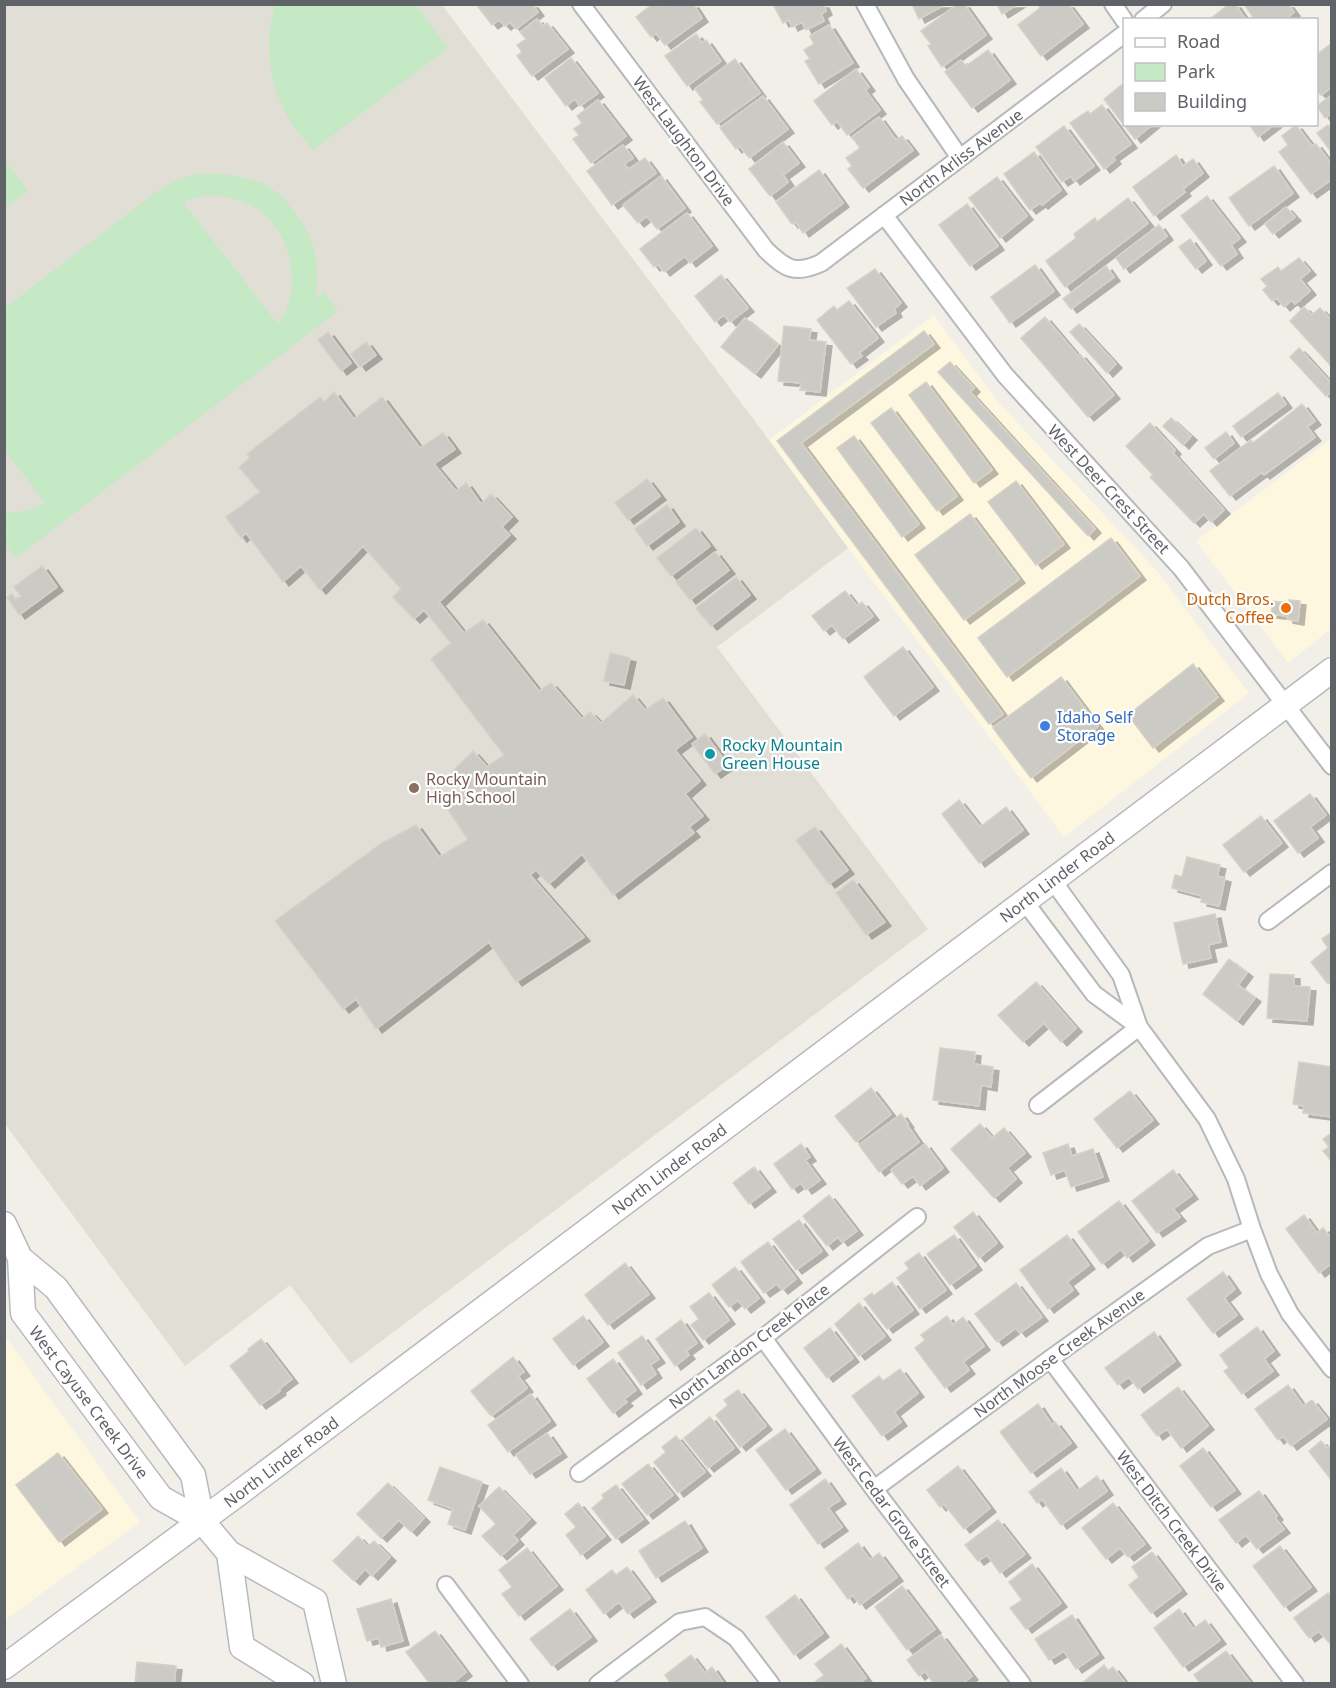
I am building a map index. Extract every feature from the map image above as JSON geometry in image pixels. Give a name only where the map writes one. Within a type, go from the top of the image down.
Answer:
[{"type":"main road","name":"North Linder Road","points":[[4,1667],[202,1521],[1332,670]]},
{"type":"main road","name":"West Cayuse Creek Drive","points":[[4,1224],[20,1258],[23,1313],[160,1498],[202,1521],[229,1553],[315,1601],[334,1683]]},
{"type":"main road","name":"West Cayuse Creek Drive","points":[[20,1258],[56,1288],[193,1475],[202,1521]]},
{"type":"main road","points":[[229,1553],[242,1647],[302,1683]]},
{"type":"street","name":"West Laughton Drive","points":[[581,4],[766,250],[779,262],[794,270]]},
{"type":"street","points":[[865,4],[906,79],[960,158]]},
{"type":"street","points":[[1113,4],[1124,18]]},
{"type":"street","points":[[1146,18],[1163,4]]},
{"type":"street","name":"North Arliss Avenue","points":[[794,270],[809,269],[821,262],[1123,36]]},
{"type":"street","name":"West Deer Crest Street","points":[[884,215],[1005,375],[1181,568],[1332,766]]},
{"type":"street","points":[[1268,921],[1332,873]]},
{"type":"street","points":[[1053,881],[1121,975],[1139,1027]]},
{"type":"street","points":[[1025,902],[1094,994],[1139,1027],[1207,1119],[1236,1179],[1269,1274],[1290,1314],[1332,1369]]},
{"type":"street","points":[[1038,1105],[1139,1027]]},
{"type":"street","name":"North Landon Creek Place","points":[[579,1473],[763,1338],[917,1217]]},
{"type":"street","name":"North Moose Creek Avenue","points":[[874,1489],[1208,1245],[1252,1229]]},
{"type":"street","name":"West Cedar Grove Street","points":[[763,1338],[874,1489],[1022,1683]]},
{"type":"street","name":"West Ditch Creek Drive","points":[[1050,1359],[1295,1683]]},
{"type":"street","points":[[446,1585],[520,1683]]},
{"type":"street","points":[[598,1683],[680,1623],[705,1617],[736,1638],[771,1683]]},
{"type":"shaded area","name":"Rocky Mountain High School","points":[[5,5],[442,5],[848,548],[717,647],[928,929],[351,1364],[290,1285],[185,1366],[5,1124]]},
{"type":"shaded area","points":[[934,315],[998,402],[1156,570],[1249,693],[1064,837],[769,440]]},
{"type":"shaded area","points":[[1331,439],[1331,629],[1288,663],[1196,541]]},
{"type":"shaded area","points":[[4,1335],[140,1522],[5,1620],[4,1620]]},
{"type":"green space","points":[[275,5],[416,5],[448,48],[313,150],[292,124],[273,81],[269,36]]},
{"type":"green space","points":[[5,160],[28,191],[5,208]]},
{"type":"green space","points":[[206,173],[234,176],[266,185],[283,198],[301,221],[312,242],[317,262],[315,298],[324,292],[338,311],[16,558],[5,544],[5,537],[10,533],[5,532],[5,513],[26,510],[45,503],[5,450],[5,308],[152,195],[178,180]],"holes":[[[205,195],[231,198],[246,203],[260,211],[280,233],[286,247],[292,278],[287,308],[278,324],[183,202]]]},
{"type":"building","points":[[476,4],[532,4],[538,12],[516,29],[510,22],[505,26],[499,20],[492,25]]},
{"type":"building","points":[[653,4],[658,6],[693,4],[702,18],[665,45],[656,33],[651,37],[636,17]]},
{"type":"building","points":[[773,4],[823,4],[826,11],[821,14],[824,21],[806,30],[802,22],[792,27],[789,20],[783,23]]},
{"type":"building","points":[[912,4],[946,4],[919,19]]},
{"type":"building","points":[[958,4],[964,4],[986,35],[942,67],[928,46],[931,44],[921,31]]},
{"type":"building","points":[[997,4],[1018,4],[1002,14]]},
{"type":"building","points":[[1038,4],[1068,4],[1083,24],[1041,56],[1018,25],[1040,8]]},
{"type":"building","points":[[1229,4],[1235,4],[1245,18],[1212,18]]},
{"type":"building","points":[[1244,4],[1288,4],[1294,12],[1286,18],[1254,18]]},
{"type":"building","points":[[537,19],[543,26],[547,23],[568,49],[532,76],[517,56],[522,52],[517,45],[526,39],[520,32]]},
{"type":"building","points":[[829,25],[853,63],[819,84],[805,61],[810,59],[804,50],[814,44],[810,36]]},
{"type":"building","points":[[696,34],[702,43],[706,40],[721,61],[687,86],[665,56]]},
{"type":"building","points":[[1332,43],[1332,87],[1321,95],[1318,92],[1318,54]]},
{"type":"building","points":[[988,50],[1010,80],[972,108],[945,72],[961,60],[966,66]]},
{"type":"building","points":[[571,58],[598,93],[580,106],[575,99],[566,106],[545,78]]},
{"type":"building","points":[[735,59],[760,93],[717,124],[700,102],[703,100],[695,89]]},
{"type":"building","points":[[856,69],[869,87],[865,90],[880,110],[847,135],[837,121],[832,125],[814,101]]},
{"type":"building","points":[[1123,84],[1123,124],[1104,99]]},
{"type":"building","points":[[1332,95],[1332,113],[1325,118],[1318,105]]},
{"type":"building","points":[[763,96],[788,129],[749,158],[740,146],[736,149],[720,128]]},
{"type":"building","points":[[598,100],[626,136],[591,163],[573,139],[579,135],[574,129],[582,123],[577,116]]},
{"type":"building","points":[[1102,105],[1131,144],[1113,157],[1115,160],[1104,169],[1070,123],[1088,111],[1090,114]]},
{"type":"building","points":[[879,117],[896,140],[902,136],[913,150],[863,188],[848,169],[852,166],[846,158],[860,148],[852,137]]},
{"type":"building","points":[[1328,125],[1332,130],[1332,153],[1317,133]]},
{"type":"building","points":[[1064,126],[1094,166],[1074,181],[1071,176],[1062,182],[1036,147]]},
{"type":"building","points":[[1125,126],[1151,126],[1135,139]]},
{"type":"building","points":[[1250,126],[1272,126],[1258,137]]},
{"type":"building","points":[[1297,126],[1312,146],[1316,144],[1332,165],[1332,179],[1311,194],[1279,152],[1288,145],[1282,136]]},
{"type":"building","points":[[783,142],[799,163],[783,175],[788,182],[770,196],[749,169]]},
{"type":"building","points":[[623,145],[633,158],[624,164],[629,169],[645,158],[656,173],[612,205],[587,171]]},
{"type":"building","points":[[1034,152],[1061,190],[1042,205],[1040,203],[1030,210],[1004,174]]},
{"type":"building","points":[[1176,155],[1183,166],[1193,159],[1203,173],[1183,189],[1185,192],[1154,216],[1133,187]]},
{"type":"building","points":[[1274,166],[1293,193],[1249,226],[1229,198]]},
{"type":"building","points":[[819,170],[843,203],[803,233],[796,222],[792,224],[776,202]]},
{"type":"building","points":[[661,176],[685,208],[657,229],[647,216],[638,223],[623,205]]},
{"type":"building","points":[[997,177],[1027,216],[1000,238],[969,198]]},
{"type":"building","points":[[1207,196],[1240,238],[1231,245],[1237,254],[1221,266],[1181,216]]},
{"type":"building","points":[[1128,198],[1148,223],[1065,287],[1046,261],[1076,238],[1074,234],[1095,218],[1097,222]]},
{"type":"building","points":[[967,204],[998,246],[970,266],[939,225]]},
{"type":"building","points":[[1286,207],[1295,217],[1273,234],[1265,224]]},
{"type":"building","points":[[687,213],[712,246],[690,263],[685,256],[664,272],[658,264],[654,267],[640,249]]},
{"type":"building","points":[[1159,225],[1167,236],[1124,269],[1116,258]]},
{"type":"building","points":[[1190,239],[1206,261],[1196,269],[1179,247]]},
{"type":"building","points":[[1299,258],[1310,271],[1300,279],[1310,291],[1295,304],[1292,300],[1284,307],[1277,298],[1272,301],[1263,290],[1267,286],[1261,279],[1278,267],[1281,271]]},
{"type":"building","points":[[1035,265],[1054,291],[1010,323],[991,297]]},
{"type":"building","points":[[1106,266],[1114,277],[1071,309],[1063,299]]},
{"type":"building","points":[[875,269],[901,303],[894,309],[896,313],[876,327],[847,288]]},
{"type":"building","points":[[721,275],[748,308],[730,322],[724,315],[715,322],[695,296]]},
{"type":"building","points":[[849,301],[878,338],[859,353],[862,356],[851,364],[817,320],[834,306],[837,310]]},
{"type":"building","points":[[1304,307],[1312,315],[1320,308],[1332,321],[1332,367],[1290,321]]},
{"type":"building","points":[[1045,317],[1114,395],[1088,417],[1021,338]]},
{"type":"building","points":[[745,318],[778,345],[755,374],[721,347]]},
{"type":"building","points":[[1079,324],[1116,364],[1107,373],[1070,332]]},
{"type":"building","points":[[784,326],[811,329],[809,340],[826,342],[820,392],[800,390],[801,383],[778,381]]},
{"type":"building","points":[[924,331],[934,344],[801,443],[1003,714],[989,724],[777,441]]},
{"type":"building","points":[[328,332],[351,363],[341,371],[318,340]]},
{"type":"building","points":[[366,342],[376,355],[360,367],[351,354]]},
{"type":"building","points":[[1299,348],[1332,384],[1332,391],[1326,396],[1290,357]]},
{"type":"building","points":[[950,362],[974,388],[970,392],[1095,529],[1088,536],[938,372]]},
{"type":"building","points":[[926,382],[992,470],[974,483],[909,395]]},
{"type":"building","points":[[334,392],[354,419],[382,397],[420,448],[443,433],[455,449],[434,464],[456,491],[466,483],[481,504],[491,494],[512,517],[502,527],[510,535],[439,602],[464,633],[483,620],[539,691],[551,683],[582,719],[590,712],[601,723],[633,695],[645,710],[663,698],[692,737],[675,750],[700,781],[685,794],[703,816],[689,827],[694,833],[613,895],[582,854],[549,884],[536,870],[530,875],[584,937],[516,982],[489,942],[376,1029],[356,999],[343,1009],[275,921],[382,843],[416,825],[439,857],[468,840],[445,805],[467,789],[452,772],[473,751],[487,767],[504,755],[431,659],[451,643],[424,610],[414,619],[393,597],[401,589],[363,546],[320,590],[301,566],[283,582],[246,533],[241,538],[226,517],[260,492],[239,467],[250,458],[247,454],[320,397],[324,402]]},
{"type":"building","points":[[1278,393],[1286,404],[1241,437],[1233,426]]},
{"type":"building","points":[[1302,404],[1315,421],[1307,427],[1315,437],[1264,475],[1262,472],[1230,496],[1210,471],[1251,440],[1253,443]]},
{"type":"building","points":[[891,408],[957,496],[937,511],[871,423]]},
{"type":"building","points":[[1171,418],[1191,436],[1183,445],[1163,426]]},
{"type":"building","points":[[1150,423],[1175,450],[1173,453],[1224,510],[1211,522],[1204,514],[1194,523],[1150,477],[1153,475],[1126,446]]},
{"type":"building","points":[[1226,432],[1234,443],[1214,459],[1205,448]]},
{"type":"building","points":[[854,436],[919,524],[902,537],[837,448]]},
{"type":"building","points":[[647,479],[660,496],[628,520],[615,503]]},
{"type":"building","points":[[1016,481],[1064,544],[1036,565],[988,502]]},
{"type":"building","points":[[667,505],[679,522],[647,546],[635,529]]},
{"type":"building","points":[[970,514],[1019,579],[964,620],[915,555]]},
{"type":"building","points":[[696,528],[710,546],[671,576],[657,558]]},
{"type":"building","points":[[1111,538],[1140,576],[1007,677],[978,638]]},
{"type":"building","points":[[715,552],[729,570],[690,600],[676,582]]},
{"type":"building","points":[[42,566],[57,587],[19,615],[7,597],[12,594],[16,600],[21,596],[14,587]]},
{"type":"building","points":[[736,577],[750,595],[711,626],[696,608]]},
{"type":"building","points":[[845,591],[857,606],[862,602],[873,616],[843,639],[832,625],[824,631],[812,616]]},
{"type":"building","name":"Dutch Bros. Coffee","points":[[1289,600],[1300,601],[1298,621],[1287,619],[1287,616],[1271,614],[1273,601],[1289,603]]},
{"type":"building","points":[[903,647],[933,687],[894,716],[864,677]]},
{"type":"building","points":[[610,653],[630,658],[624,685],[604,681]]},
{"type":"building","points":[[1193,664],[1218,697],[1153,748],[1128,715]]},
{"type":"building","points":[[1061,677],[1098,726],[1031,778],[993,728]]},
{"type":"building","name":"Rocky Mountain Green House","points":[[705,734],[728,765],[715,774],[692,744]]},
{"type":"building","points":[[1310,794],[1326,815],[1310,827],[1318,838],[1298,853],[1274,821]]},
{"type":"building","points":[[959,800],[980,827],[1006,807],[1023,830],[979,863],[942,814]]},
{"type":"building","points":[[1261,816],[1282,843],[1244,872],[1223,845]]},
{"type":"building","points":[[815,827],[848,870],[829,884],[796,840]]},
{"type":"building","points":[[1187,857],[1220,865],[1217,876],[1225,878],[1219,906],[1201,902],[1202,896],[1172,888],[1175,875],[1182,877]]},
{"type":"building","points":[[853,880],[885,922],[866,935],[836,893]]},
{"type":"building","points":[[1215,914],[1221,942],[1208,945],[1211,958],[1183,964],[1174,923]]},
{"type":"building","points":[[1332,932],[1332,981],[1328,984],[1311,962],[1328,948],[1322,939]]},
{"type":"building","points":[[1229,959],[1247,973],[1238,985],[1255,998],[1237,1021],[1203,994]]},
{"type":"building","points":[[1270,974],[1294,975],[1294,986],[1310,987],[1307,1021],[1267,1018]]},
{"type":"building","points":[[1036,982],[1076,1028],[1061,1042],[1044,1023],[1023,1042],[998,1015]]},
{"type":"building","points":[[940,1048],[975,1052],[974,1064],[993,1067],[991,1087],[981,1085],[979,1106],[933,1100]]},
{"type":"building","points":[[1299,1062],[1332,1067],[1332,1117],[1303,1113],[1304,1106],[1293,1104]]},
{"type":"building","points":[[871,1088],[891,1114],[856,1142],[835,1116]]},
{"type":"building","points":[[1130,1091],[1153,1120],[1117,1148],[1094,1119]]},
{"type":"building","points":[[901,1114],[919,1142],[879,1172],[859,1145]]},
{"type":"building","points":[[980,1124],[992,1138],[1004,1128],[1025,1153],[1007,1168],[1016,1179],[994,1198],[951,1149]]},
{"type":"building","points":[[1332,1133],[1332,1162],[1323,1151],[1329,1147],[1323,1139]]},
{"type":"building","points":[[801,1144],[810,1157],[805,1160],[820,1180],[806,1190],[801,1183],[792,1189],[774,1164]]},
{"type":"building","points":[[925,1144],[943,1168],[920,1186],[913,1176],[902,1184],[891,1170]]},
{"type":"building","points":[[1068,1144],[1072,1156],[1093,1149],[1103,1177],[1071,1187],[1065,1170],[1051,1175],[1043,1153]]},
{"type":"building","points":[[754,1167],[770,1188],[749,1204],[733,1183]]},
{"type":"building","points":[[1173,1170],[1192,1195],[1173,1209],[1180,1217],[1157,1233],[1132,1201]]},
{"type":"building","points":[[829,1195],[857,1231],[842,1242],[838,1237],[827,1246],[803,1216]]},
{"type":"building","points":[[1119,1201],[1149,1241],[1127,1258],[1121,1249],[1102,1264],[1078,1232]]},
{"type":"building","points":[[973,1212],[997,1243],[979,1258],[954,1227]]},
{"type":"building","points":[[1304,1215],[1317,1233],[1323,1228],[1332,1239],[1332,1263],[1319,1273],[1286,1229]]},
{"type":"building","points":[[799,1220],[822,1251],[796,1270],[773,1239]]},
{"type":"building","points":[[954,1235],[976,1266],[950,1285],[927,1254]]},
{"type":"building","points":[[1067,1235],[1089,1265],[1067,1282],[1073,1290],[1048,1309],[1020,1270]]},
{"type":"building","points":[[768,1242],[796,1279],[782,1290],[777,1284],[764,1293],[741,1262]]},
{"type":"building","points":[[919,1253],[946,1290],[920,1309],[897,1278],[909,1269],[905,1263]]},
{"type":"building","points":[[625,1263],[649,1294],[608,1325],[585,1295]]},
{"type":"building","points":[[735,1267],[759,1298],[745,1309],[738,1300],[729,1307],[712,1285]]},
{"type":"building","points":[[1223,1272],[1235,1289],[1224,1298],[1237,1315],[1213,1333],[1187,1299]]},
{"type":"building","points":[[892,1282],[913,1310],[887,1329],[864,1299],[872,1293],[873,1296]]},
{"type":"building","points":[[1016,1283],[1042,1317],[1020,1333],[1016,1328],[997,1342],[975,1314]]},
{"type":"building","points":[[709,1293],[729,1320],[703,1340],[691,1325],[699,1319],[690,1307]]},
{"type":"building","points":[[859,1303],[885,1336],[859,1356],[835,1324]]},
{"type":"building","points":[[583,1316],[603,1342],[573,1365],[553,1339]]},
{"type":"building","points":[[947,1316],[953,1325],[963,1317],[984,1346],[963,1362],[969,1370],[945,1388],[915,1348],[925,1340],[921,1335]]},
{"type":"building","points":[[681,1320],[697,1343],[686,1351],[689,1355],[675,1366],[656,1339]]},
{"type":"building","points":[[1257,1327],[1274,1351],[1264,1359],[1273,1371],[1242,1394],[1224,1371],[1229,1368],[1220,1355]]},
{"type":"building","points":[[830,1328],[853,1358],[827,1378],[804,1348]]},
{"type":"building","points":[[1154,1332],[1175,1361],[1138,1389],[1129,1377],[1118,1385],[1105,1368]]},
{"type":"building","points":[[642,1336],[659,1359],[650,1365],[656,1374],[641,1385],[618,1353]]},
{"type":"building","points":[[261,1339],[292,1379],[260,1405],[230,1366]]},
{"type":"building","points":[[513,1357],[524,1372],[518,1376],[527,1388],[491,1416],[471,1391]]},
{"type":"building","points":[[613,1359],[636,1390],[624,1399],[627,1402],[613,1413],[587,1379]]},
{"type":"building","points":[[900,1369],[918,1393],[894,1412],[901,1422],[882,1436],[852,1396],[879,1376],[883,1381]]},
{"type":"building","points":[[1288,1385],[1303,1406],[1312,1400],[1327,1419],[1291,1446],[1283,1436],[1278,1440],[1255,1409]]},
{"type":"building","points":[[1178,1387],[1208,1426],[1181,1448],[1167,1429],[1157,1436],[1141,1415]]},
{"type":"building","points":[[738,1390],[766,1426],[740,1447],[716,1415],[728,1405],[724,1400]]},
{"type":"building","points":[[531,1394],[550,1421],[508,1452],[488,1425]]},
{"type":"building","points":[[1038,1404],[1052,1425],[1055,1422],[1071,1443],[1031,1473],[1000,1432]]},
{"type":"building","points":[[710,1417],[734,1448],[708,1468],[684,1438]]},
{"type":"building","points":[[785,1429],[815,1469],[786,1490],[756,1450]]},
{"type":"building","points":[[547,1433],[561,1453],[530,1474],[516,1455]]},
{"type":"building","points":[[676,1436],[705,1472],[678,1493],[654,1462],[666,1452],[662,1447]]},
{"type":"building","points":[[1321,1441],[1327,1448],[1332,1445],[1332,1481],[1309,1451]]},
{"type":"building","points":[[1203,1448],[1235,1490],[1211,1507],[1180,1466]]},
{"type":"building","points":[[58,1453],[102,1509],[59,1542],[16,1485]]},
{"type":"building","points":[[648,1464],[673,1495],[647,1515],[622,1484]]},
{"type":"building","points":[[958,1466],[990,1508],[964,1529],[944,1504],[940,1507],[927,1490]]},
{"type":"building","points":[[440,1467],[482,1482],[465,1530],[448,1524],[453,1509],[428,1500]]},
{"type":"building","points":[[1061,1468],[1077,1491],[1097,1476],[1107,1491],[1061,1525],[1042,1499],[1037,1503],[1029,1492]]},
{"type":"building","points":[[825,1479],[840,1500],[828,1508],[842,1527],[818,1544],[790,1505]]},
{"type":"building","points":[[388,1483],[424,1518],[411,1532],[399,1520],[381,1538],[357,1514]]},
{"type":"building","points":[[616,1485],[643,1519],[616,1539],[592,1508],[604,1498],[602,1495]]},
{"type":"building","points":[[499,1487],[530,1519],[513,1535],[518,1541],[501,1556],[482,1536],[496,1524],[479,1506]]},
{"type":"building","points":[[1259,1491],[1284,1529],[1257,1549],[1246,1535],[1236,1543],[1219,1520]]},
{"type":"building","points":[[578,1503],[605,1536],[581,1555],[566,1535],[576,1527],[565,1514]]},
{"type":"building","points":[[1113,1503],[1145,1544],[1128,1557],[1120,1548],[1106,1559],[1082,1528]]},
{"type":"building","points":[[998,1520],[1025,1554],[1000,1573],[987,1555],[978,1561],[965,1545]]},
{"type":"building","points":[[685,1521],[702,1548],[656,1578],[639,1551]]},
{"type":"building","points":[[358,1536],[368,1547],[374,1541],[390,1557],[372,1576],[365,1569],[354,1581],[333,1561]]},
{"type":"building","points":[[858,1543],[870,1560],[879,1553],[897,1577],[860,1605],[853,1595],[848,1599],[825,1568]]},
{"type":"building","points":[[1280,1546],[1311,1587],[1284,1607],[1253,1566]]},
{"type":"building","points":[[527,1548],[557,1586],[519,1616],[502,1594],[512,1587],[499,1570]]},
{"type":"building","points":[[1152,1552],[1181,1590],[1151,1613],[1129,1585],[1139,1577],[1132,1567]]},
{"type":"building","points":[[1032,1564],[1061,1603],[1026,1629],[1010,1608],[1022,1600],[1009,1582]]},
{"type":"building","points":[[627,1567],[650,1598],[628,1614],[619,1602],[604,1614],[586,1590],[612,1570],[616,1575]]},
{"type":"building","points":[[902,1586],[935,1629],[907,1650],[875,1607]]},
{"type":"building","points":[[1328,1593],[1332,1598],[1332,1646],[1319,1631],[1309,1638],[1294,1618]]},
{"type":"building","points":[[795,1595],[823,1633],[794,1655],[766,1617]]},
{"type":"building","points":[[391,1599],[403,1641],[381,1647],[379,1638],[367,1641],[357,1609]]},
{"type":"building","points":[[570,1609],[591,1637],[552,1666],[530,1639]]},
{"type":"building","points":[[1179,1609],[1193,1629],[1205,1620],[1220,1640],[1183,1667],[1154,1628]]},
{"type":"building","points":[[1072,1615],[1098,1654],[1076,1669],[1064,1651],[1049,1660],[1035,1639]]},
{"type":"building","points":[[435,1631],[466,1672],[451,1684],[430,1684],[406,1652]]},
{"type":"building","points":[[941,1635],[972,1676],[961,1684],[934,1684],[925,1671],[919,1676],[907,1660]]},
{"type":"building","points":[[841,1644],[866,1678],[858,1684],[816,1684],[815,1682],[824,1675],[815,1664]]},
{"type":"building","points":[[1226,1651],[1251,1684],[1201,1684],[1194,1675]]},
{"type":"building","points":[[691,1655],[705,1673],[712,1667],[724,1684],[671,1684],[665,1675]]},
{"type":"building","points":[[137,1662],[176,1666],[174,1684],[135,1684]]},
{"type":"building","points":[[1104,1665],[1108,1671],[1113,1667],[1126,1684],[1081,1684]]},
{"type":"place","name":"Dutch Bros. Coffee","points":[[1286,608]]},
{"type":"place","name":"Idaho Self Storage","points":[[1045,726]]},
{"type":"place","name":"Rocky Mountain Green House","points":[[710,754]]},
{"type":"place","name":"Rocky Mountain High School","points":[[414,788]]}]
